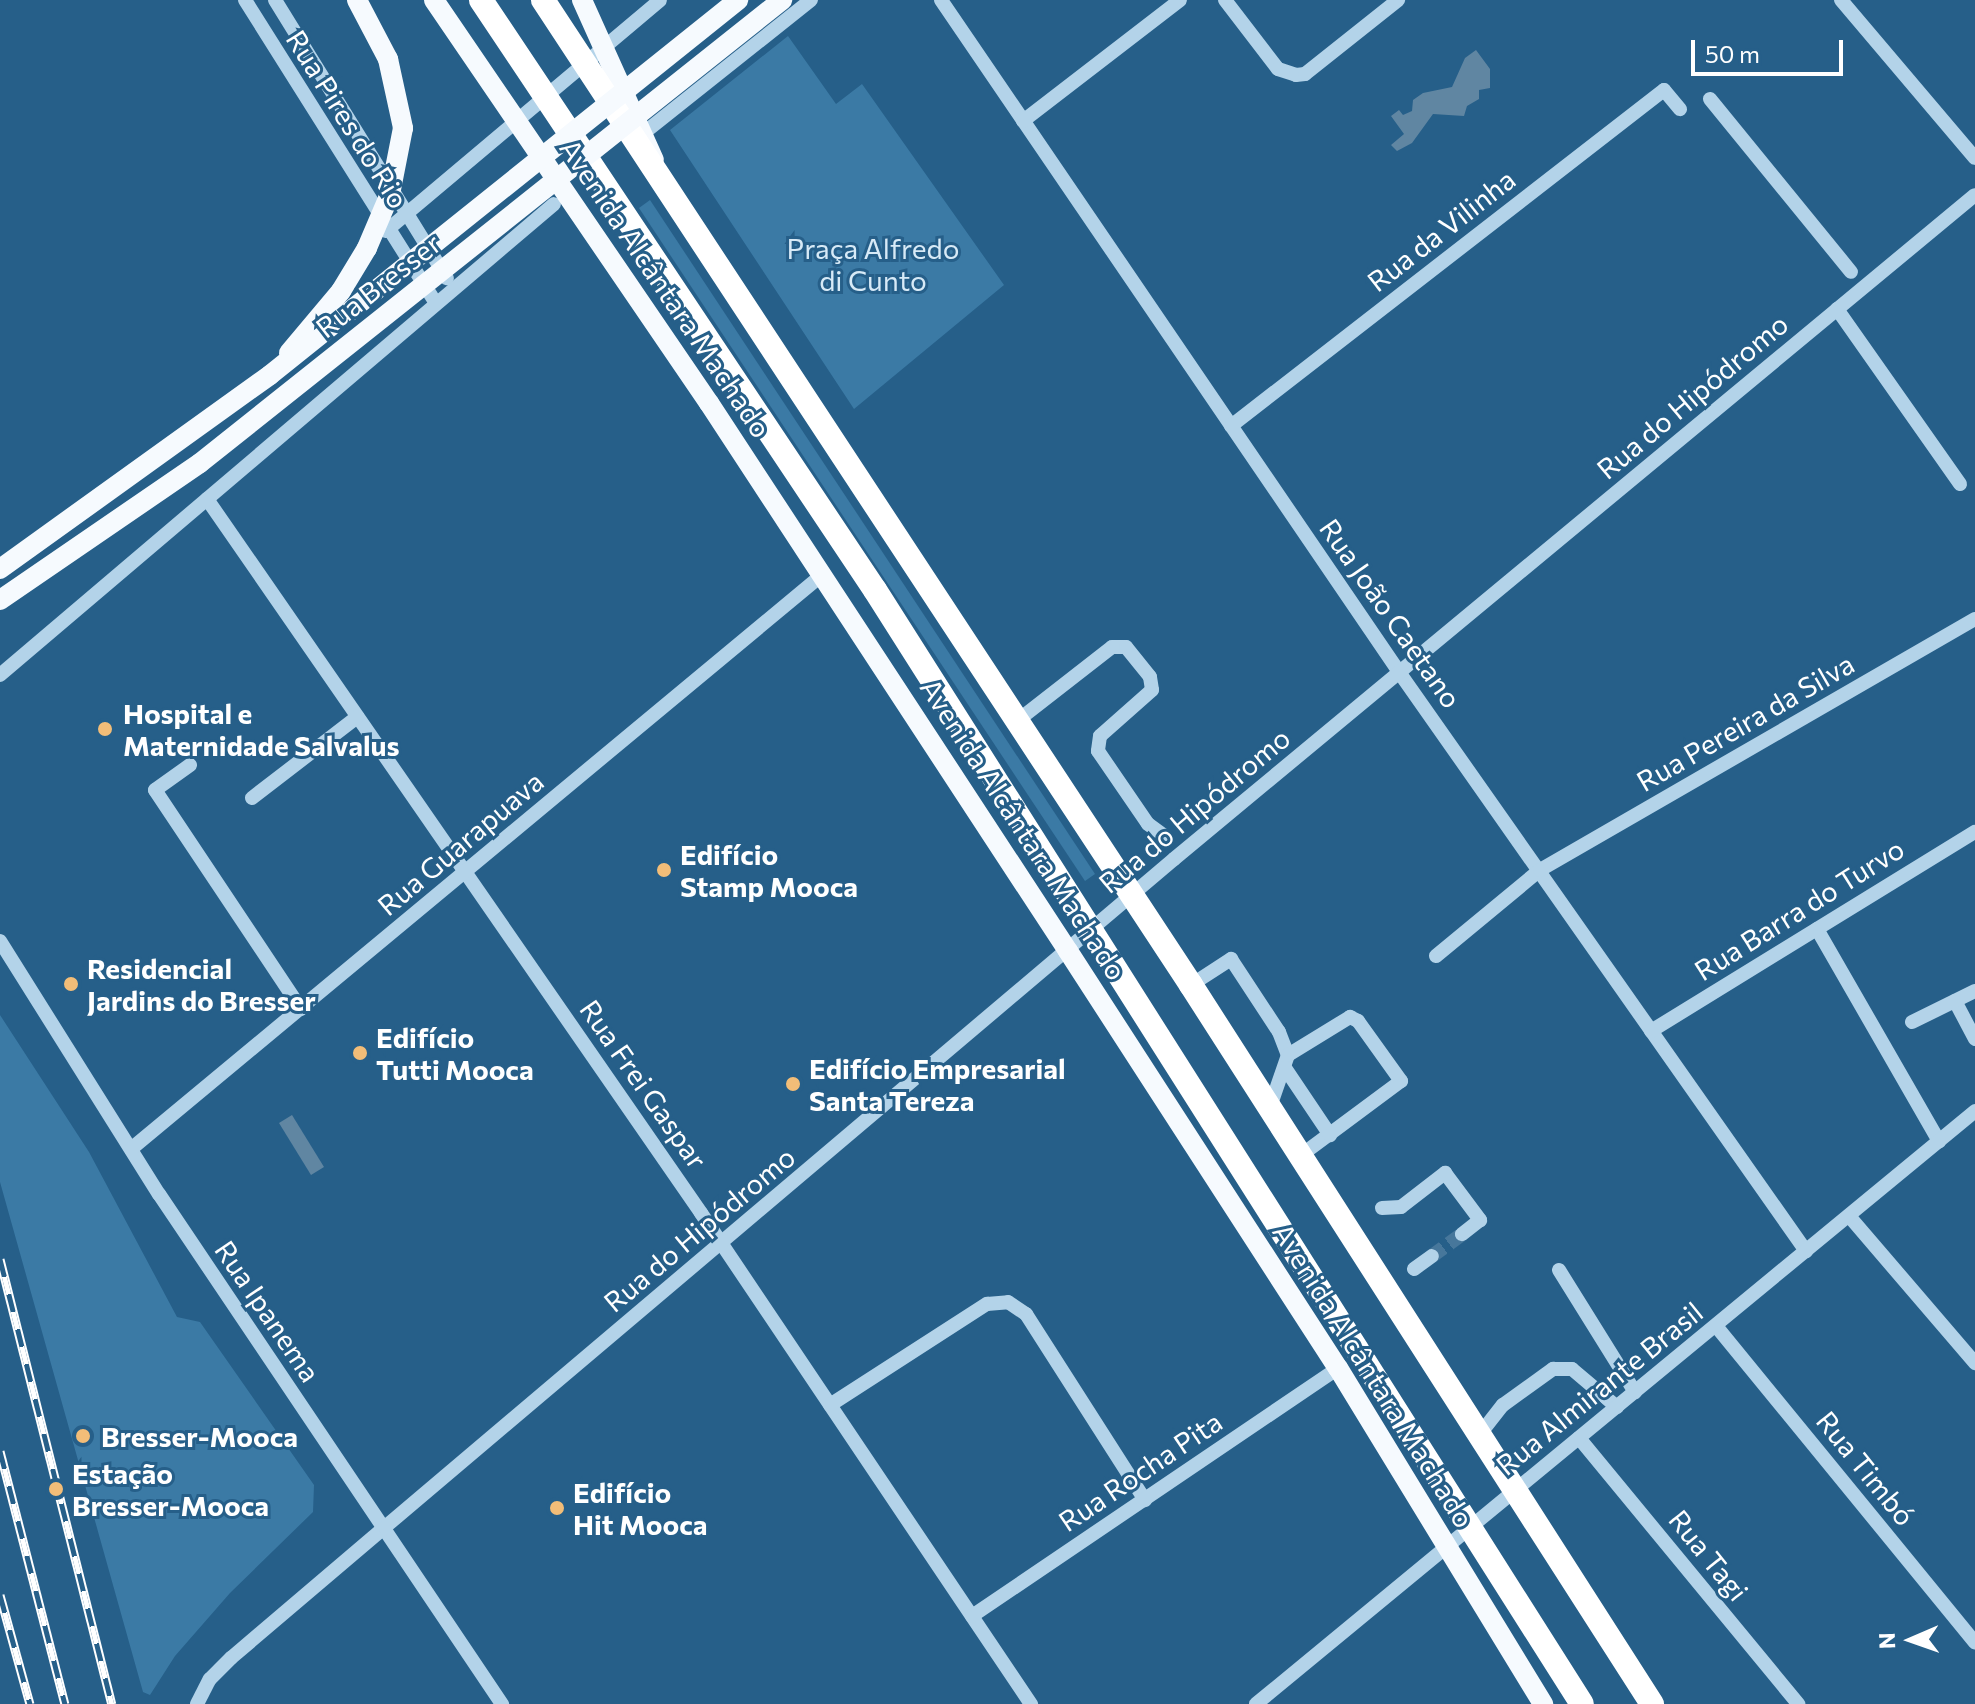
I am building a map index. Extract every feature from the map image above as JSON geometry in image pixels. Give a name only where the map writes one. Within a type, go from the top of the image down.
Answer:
[{"type":"highway","name":"Avenida Alcântara Machado","points":[[481,0],[875,590],[1093,929],[1582,1704]]},
{"type":"highway","name":"Avenida Alcântara Machado","points":[[543,0],[1191,985],[1517,1489],[1652,1704]]},
{"type":"main road","points":[[270,375],[348,281],[379,221],[398,164],[399,95],[388,59],[357,0]]},
{"type":"main road","name":"Avenida Alcântara Machado","points":[[434,0],[822,575],[1068,951],[1338,1368],[1543,1704]]},
{"type":"main road","name":"Avenida Alcântara Machado","points":[[582,0],[645,132],[663,186]]},
{"type":"main road","name":"Rua Bresser","points":[[0,600],[200,463],[782,0]]},
{"type":"main road","name":"Rua Bresser","points":[[0,569],[270,375],[736,1]]},
{"type":"street","name":"Rua Pires do Rio","points":[[245,0],[386,231],[436,303]]},
{"type":"street","name":"Rua Pires do Rio","points":[[275,0],[454,288]]},
{"type":"street","name":"Rua Bresser","points":[[386,231],[660,0]]},
{"type":"street","points":[[645,132],[811,0]]},
{"type":"street","name":"Rua João Caetano","points":[[941,0],[1399,672],[1806,1251]]},
{"type":"street","points":[[1023,121],[1180,0]]},
{"type":"street","points":[[1225,0],[1278,69],[1296,75],[1305,74],[1398,0]]},
{"type":"street","points":[[1841,0],[1975,158]]},
{"type":"street","points":[[303,96],[325,82]]},
{"type":"street","name":"Rua da Vilinha","points":[[1231,426],[1664,90],[1680,109]]},
{"type":"street","points":[[1710,99],[1851,272]]},
{"type":"street","name":"Rua do Hipódromo","points":[[197,1704],[231,1658],[385,1527],[723,1244],[1131,895],[1975,195]]},
{"type":"street","name":"Rua Bresser","points":[[0,675],[554,204]]},
{"type":"street","points":[[1837,309],[1960,484]]},
{"type":"street","name":"Rua Frei Gaspar","points":[[207,499],[723,1244],[1031,1704]]},
{"type":"street","name":"Rua Guarapuava","points":[[131,1149],[822,575]]},
{"type":"street","name":"Rua Pereira da Silva","points":[[1436,956],[1540,870],[1975,619]]},
{"type":"street","points":[[1017,721],[1112,647],[1126,647],[1150,677],[1152,690],[1100,736],[1098,751],[1148,824],[1163,835]]},
{"type":"street","points":[[252,798],[357,717]]},
{"type":"street","points":[[190,765],[155,790],[301,1009]]},
{"type":"street","name":"Rua Barra do Turvo","points":[[1651,1031],[1975,832]]},
{"type":"street","points":[[1817,929],[1939,1141]]},
{"type":"street","name":"Rua Ipanema","points":[[0,941],[131,1149],[502,1704]]},
{"type":"street","points":[[1191,985],[1231,959],[1279,1032],[1286,1062],[1330,1135]]},
{"type":"street","points":[[1912,1022],[1975,991]]},
{"type":"street","points":[[1955,1001],[1975,1039]]},
{"type":"street","points":[[1270,1107],[1286,1062],[1350,1017],[1400,1076],[1398,1086],[1300,1156]]},
{"type":"street","name":"Rua Almirante Brasil","points":[[1256,1704],[1975,1111]]},
{"type":"street","points":[[1382,1208],[1401,1207],[1445,1173],[1480,1220],[1462,1234]]},
{"type":"street","points":[[1849,1216],[1975,1363]]},
{"type":"street","points":[[1414,1269],[1432,1256]]},
{"type":"street","points":[[1559,1270],[1635,1392]]},
{"type":"street","points":[[830,1405],[987,1304],[1008,1302],[1026,1314],[1145,1500]]},
{"type":"street","name":"Rua Timbó","points":[[1716,1326],[1975,1643]]},
{"type":"street","name":"Rua Rocha Pita","points":[[972,1616],[1338,1368]]},
{"type":"street","points":[[1480,1434],[1503,1405],[1553,1369],[1572,1369],[1617,1407]]},
{"type":"street","name":"Rua Tagi","points":[[1579,1438],[1798,1704]]},
{"type":"green space","name":"Praça Alfredo di Cunto","points":[[788,36],[836,104],[862,84],[1004,285],[854,409],[670,130]]},
{"type":"green space","points":[[650,200],[1095,874],[1085,881],[639,208]]},
{"type":"green space","points":[[0,1015],[89,1152],[177,1317],[200,1322],[314,1485],[313,1512],[230,1593],[175,1656],[150,1695],[143,1692],[0,1182]]},
{"type":"shaded area","points":[[1476,50],[1490,69],[1490,88],[1479,90],[1479,99],[1467,106],[1464,116],[1433,114],[1412,143],[1397,151],[1391,145],[1404,134],[1391,116],[1399,110],[1403,115],[1412,111],[1413,100],[1423,93],[1452,87],[1465,58]]},
{"type":"shaded area","points":[[292,1115],[324,1167],[311,1175],[279,1123]]},
{"type":"tunnel","points":[[1432,1256],[1462,1234]]},
{"type":"railway","points":[[0,1259],[112,1704]]},
{"type":"railway","points":[[0,1451],[65,1704]]},
{"type":"railway","points":[[0,1595],[30,1704]]},
{"type":"place","name":"Hospital e Maternidade Salvalus","points":[[105,729]]},
{"type":"place","name":"Edifício Stamp Mooca","points":[[664,870]]},
{"type":"place","name":"Residencial Jardins do Bresser","points":[[71,984]]},
{"type":"place","name":"Edifício Tutti Mooca","points":[[360,1053]]},
{"type":"place","name":"Edifício Empresarial Santa Tereza","points":[[793,1084]]},
{"type":"place","name":"Bresser-Mooca","points":[[83,1436]]},
{"type":"place","name":"Estação Bresser-Mooca","points":[[56,1489]]},
{"type":"place","name":"Edifício Hit Mooca","points":[[557,1508]]}]
